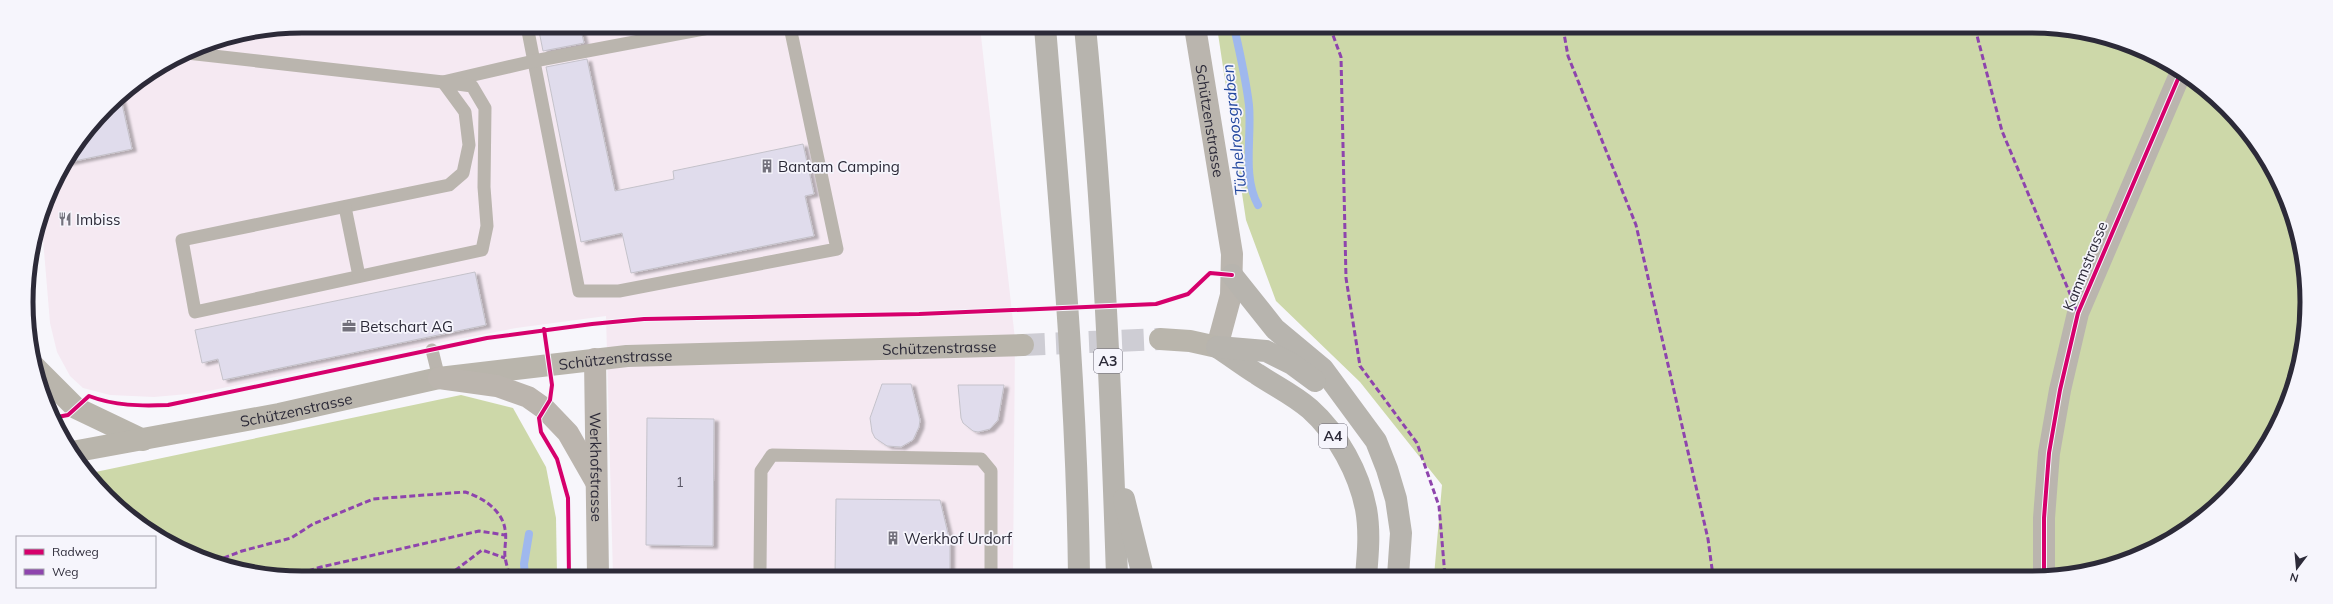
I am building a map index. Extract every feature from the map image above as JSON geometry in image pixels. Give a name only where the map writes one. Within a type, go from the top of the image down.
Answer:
[{"type":"highway","points":[[1046,33],[1066,278],[1078,496],[1079,571]]},
{"type":"highway","name":"A3","points":[[1086,33],[1096,154],[1113,457],[1117,571]]},
{"type":"highway","name":"A4","points":[[1232,275],[1275,329],[1323,369],[1376,442],[1388,469],[1396,499],[1401,533],[1398,571]]},
{"type":"highway","name":"A4","points":[[1217,347],[1266,351],[1292,364],[1310,379],[1346,400]]},
{"type":"highway","name":"A4","points":[[1217,347],[1258,375],[1283,388],[1311,410],[1334,439],[1354,470],[1366,509],[1368,549],[1366,571]]},
{"type":"highway","points":[[1113,457],[1142,571]]},
{"type":"main road","points":[[1160,339],[1190,341],[1217,347]]},
{"type":"main road","name":"Schützenstrasse","points":[[78,451],[279,414],[438,378],[595,359],[627,356],[1023,345]]},
{"type":"main road","name":"Werkhofstrasse","points":[[595,359],[598,571]]},
{"type":"main road","points":[[43,375],[76,408],[143,440]]},
{"type":"main road","points":[[438,378],[497,386],[528,397],[545,409],[568,433],[597,483]]},
{"type":"street","name":"Schützenstrasse","points":[[1196,33],[1232,254],[1231,295],[1217,347]]},
{"type":"street","name":"Kammstrasse","points":[[2044,570],[2044,518],[2049,453],[2060,390],[2078,313],[2179,77]]},
{"type":"lane","points":[[528,33],[579,291],[619,291],[837,249],[791,33]]},
{"type":"lane","points":[[443,82],[534,61],[682,33]]},
{"type":"lane","points":[[197,54],[443,82],[472,86],[485,108],[484,188],[488,226],[482,250],[195,312],[182,240],[449,185],[463,173],[469,145],[465,112],[443,82]]},
{"type":"lane","points":[[345,207],[359,276]]},
{"type":"lane","points":[[432,350],[438,378]]},
{"type":"lane","points":[[758,571],[761,471],[772,455],[981,459],[991,471],[991,571]]},
{"type":"shaded area","points":[[302,33],[981,33],[1015,339],[1013,571],[613,571],[606,316],[516,328],[199,393],[154,397],[110,395],[83,388],[70,376],[57,352],[50,323],[42,231],[53,199],[69,167],[78,153],[112,112],[153,78],[167,69],[199,53],[232,42],[267,35]]},
{"type":"green space","points":[[1218,33],[2031,33],[2066,35],[2101,42],[2117,47],[2134,53],[2166,69],[2208,100],[2244,138],[2264,168],[2280,199],[2291,232],[2298,267],[2300,302],[2298,337],[2291,372],[2280,405],[2255,451],[2233,479],[2195,515],[2166,535],[2134,551],[2101,562],[2066,569],[2031,571],[1434,571],[1442,485],[1360,382],[1276,301],[1246,220]]},
{"type":"green space","points":[[461,395],[513,408],[546,467],[556,518],[557,571],[302,571],[267,569],[250,566],[232,562],[199,551],[167,535],[125,504],[94,472]]},
{"type":"building","points":[[539,33],[582,33],[584,43],[543,51]]},
{"type":"building","name":"Bantam Camping","points":[[587,59],[615,191],[674,179],[673,171],[803,144],[814,194],[805,196],[814,236],[631,273],[622,233],[581,242],[546,67]]},
{"type":"building","points":[[122,103],[132,149],[73,161],[89,138]]},
{"type":"building","name":"Betschart AG","points":[[475,272],[486,325],[223,380],[218,359],[202,363],[195,330]]},
{"type":"building","points":[[882,384],[911,384],[920,420],[919,427],[913,440],[901,447],[887,446],[875,438],[872,432],[870,418]]},
{"type":"building","points":[[958,385],[1004,385],[998,420],[990,429],[978,432],[973,431],[963,423],[961,418]]},
{"type":"building","points":[[647,418],[714,419],[713,546],[646,545]]},
{"type":"building","name":"Werkhof Urdorf","points":[[836,499],[940,500],[950,542],[950,571],[835,571]]},
{"type":"waterway","name":"Tüchelroosgraben","points":[[1235,33],[1245,76],[1249,105],[1250,182],[1258,205]]},
{"type":"waterway","name":"Tüchelroosgraben","points":[[525,571],[524,564],[529,534]]},
{"type":"tunnel","points":[[1023,345],[1160,339]]},
{"type":"marked path","points":[[1332,33],[1341,57],[1346,278],[1360,366],[1417,443],[1439,506],[1445,571]]},
{"type":"marked path","points":[[1564,33],[1568,56],[1636,225],[1708,539],[1712,571]]},
{"type":"marked path","points":[[1976,33],[2002,131],[2078,313]]},
{"type":"marked path","points":[[222,559],[242,551],[291,538],[313,524],[373,499],[465,492],[478,497],[490,505],[500,516],[505,529],[505,557],[508,571]]},
{"type":"marked path","points":[[308,571],[479,531],[505,535]]},
{"type":"marked path","points":[[455,571],[482,550],[505,558]]},
{"type":"cycle path","points":[[2044,570],[2044,518],[2049,453],[2060,390],[2078,313],[2179,77]]},
{"type":"cycle path","points":[[59,417],[68,415],[89,396],[118,404],[168,405],[487,338],[592,324],[644,319],[919,314],[1156,304],[1188,294],[1210,273],[1232,275]]},
{"type":"cycle path","points":[[544,329],[552,385],[550,400],[539,418],[541,432],[557,459],[568,498],[569,571]]},
{"type":"place","name":"Bantam Camping","points":[[767,166]]},
{"type":"place","name":"Imbiss","points":[[65,219]]},
{"type":"place","name":"Betschart AG","points":[[349,326]]},
{"type":"place","name":"Werkhof Urdorf","points":[[893,538]]}]
